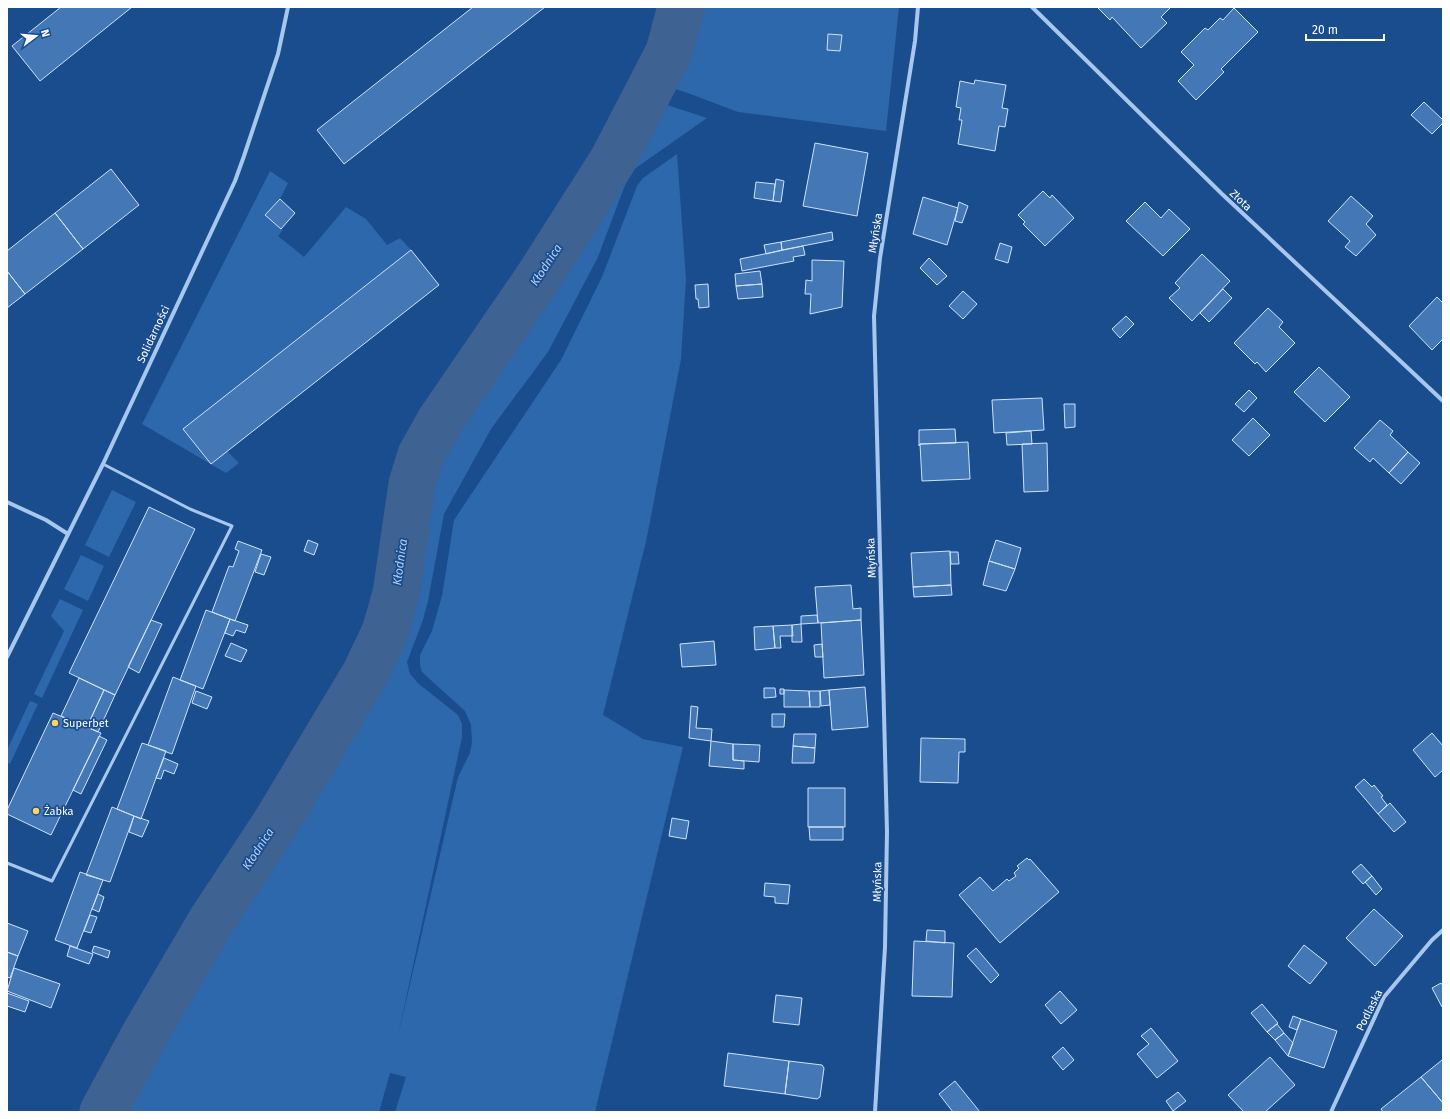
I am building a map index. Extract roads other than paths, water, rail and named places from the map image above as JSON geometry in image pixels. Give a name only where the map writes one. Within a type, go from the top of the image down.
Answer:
[{"type":"street","name":"Solidarności","points":[[7,657],[103,464],[235,181],[278,54],[288,7]]},
{"type":"street","name":"Młyńska","points":[[875,1112],[885,947],[887,832],[874,316],[880,258],[915,41],[918,7]]},
{"type":"street","name":"Złota","points":[[1032,7],[1222,194],[1443,401]]},
{"type":"street","points":[[7,502],[46,520],[68,534]]},
{"type":"street","name":"Podlaska","points":[[1331,1112],[1384,997],[1432,940],[1443,930]]},
{"type":"lane","points":[[7,863],[52,881],[232,526],[190,509],[103,464]]},
{"type":"waterway","name":"Kłodnica","points":[[103,1112],[145,1034],[210,923],[277,821],[365,674],[385,632],[396,594],[412,484],[421,455],[440,421],[540,275],[613,160],[669,52],[681,7]]},
{"type":"place","name":"Superbet","points":[[55,723]]},
{"type":"place","name":"Żabka","points":[[36,811]]}]
